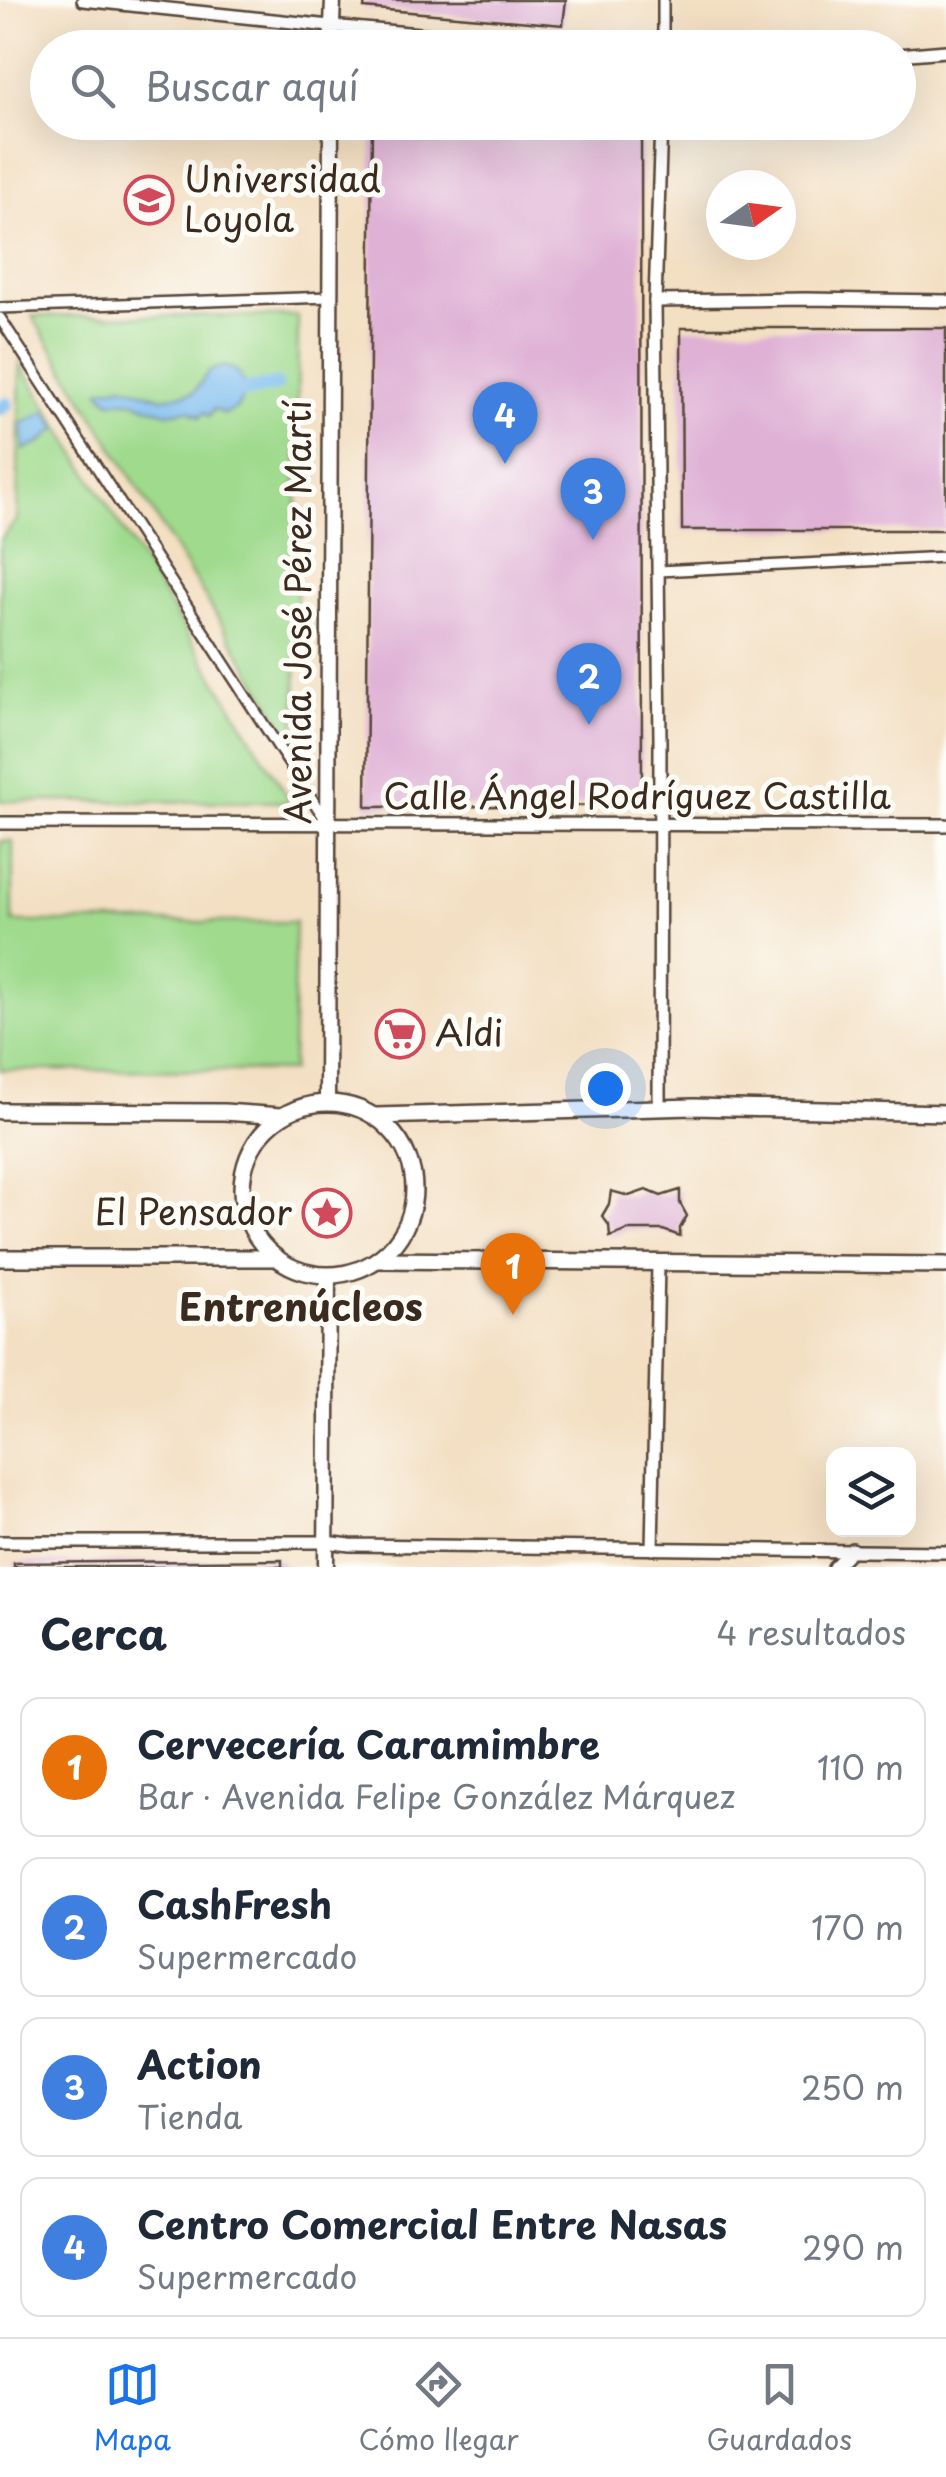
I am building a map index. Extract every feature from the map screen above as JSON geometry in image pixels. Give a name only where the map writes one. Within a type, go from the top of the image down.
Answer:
[{"type":"main road","points":[[376,1116],[404,1147],[414,1188],[410,1215],[397,1240],[378,1260],[358,1270],[328,1275],[296,1268],[278,1258],[258,1238],[246,1214],[242,1186],[252,1147],[281,1116],[303,1106],[328,1102],[376,1116],[658,1108],[946,1113]]},
{"type":"main road","points":[[0,1111],[281,1116]]},
{"type":"main road","points":[[0,1258],[278,1258]]},
{"type":"main road","points":[[378,1260],[946,1265]]},
{"type":"street","points":[[83,0],[375,30]]},
{"type":"street","points":[[662,30],[663,0]]},
{"type":"street","points":[[330,30],[332,1]]},
{"type":"street","points":[[916,53],[946,51]]},
{"type":"street","name":"Avenida José Pérez Martí","points":[[328,1102],[331,140]]},
{"type":"street","points":[[658,1108],[656,302],[660,140]]},
{"type":"street","points":[[0,308],[330,296]]},
{"type":"street","points":[[656,302],[805,298],[946,301]]},
{"type":"street","points":[[0,318],[328,824]]},
{"type":"street","points":[[658,571],[946,557]]},
{"type":"street","name":"Calle Ángel Rodríguez Castilla","points":[[0,823],[946,825]]},
{"type":"street","points":[[652,1548],[658,1264]]},
{"type":"street","points":[[326,1567],[328,1275]]},
{"type":"street","points":[[0,1542],[326,1542],[946,1552]]},
{"type":"street","points":[[834,1567],[852,1549]]},
{"type":"green space","points":[[32,316],[298,316],[296,745]]},
{"type":"green space","points":[[20,363],[291,802],[0,801],[0,540],[17,520]]},
{"type":"green space","points":[[0,841],[13,841],[13,922],[295,922],[292,1071],[0,1070]]},
{"type":"water","points":[[224,366],[237,371],[246,387],[238,407],[225,414],[214,409],[209,416],[204,412],[200,417],[190,410],[167,413],[132,401],[110,401],[99,390],[123,385],[163,398],[194,392],[209,371]]},
{"type":"water","points":[[47,411],[58,428],[39,444],[24,450],[22,423]]},
{"type":"building","points":[[365,0],[566,0],[563,25],[364,8]]},
{"type":"building","points":[[372,140],[641,140],[642,805],[366,807]]},
{"type":"building","points":[[681,328],[946,328],[946,530],[682,530]]},
{"type":"building","points":[[646,1190],[661,1196],[680,1190],[680,1203],[687,1216],[680,1236],[663,1230],[628,1230],[610,1237],[609,1225],[602,1216],[611,1191],[629,1196]]},
{"type":"building","points":[[282,1560],[282,1567],[14,1567],[14,1563]]},
{"type":"waterway","points":[[225,391],[275,385]]},
{"type":"waterway","points":[[0,408],[6,404]]},
{"type":"place","name":"Universidad Loyola","points":[[149,200]]},
{"type":"place","name":"Centro Comercial Entre Nasas","points":[[505,464]]},
{"type":"place","name":"Action","points":[[593,540]]},
{"type":"place","name":"CashFresh","points":[[589,725]]},
{"type":"place","name":"Aldi","points":[[400,1034]]},
{"type":"place","name":"El Pensador","points":[[327,1213]]},
{"type":"place","name":"Cervecería Caramimbre","points":[[513,1315]]},
{"type":"district","name":"Entrenúcleos","points":[[301,1308]]}]
